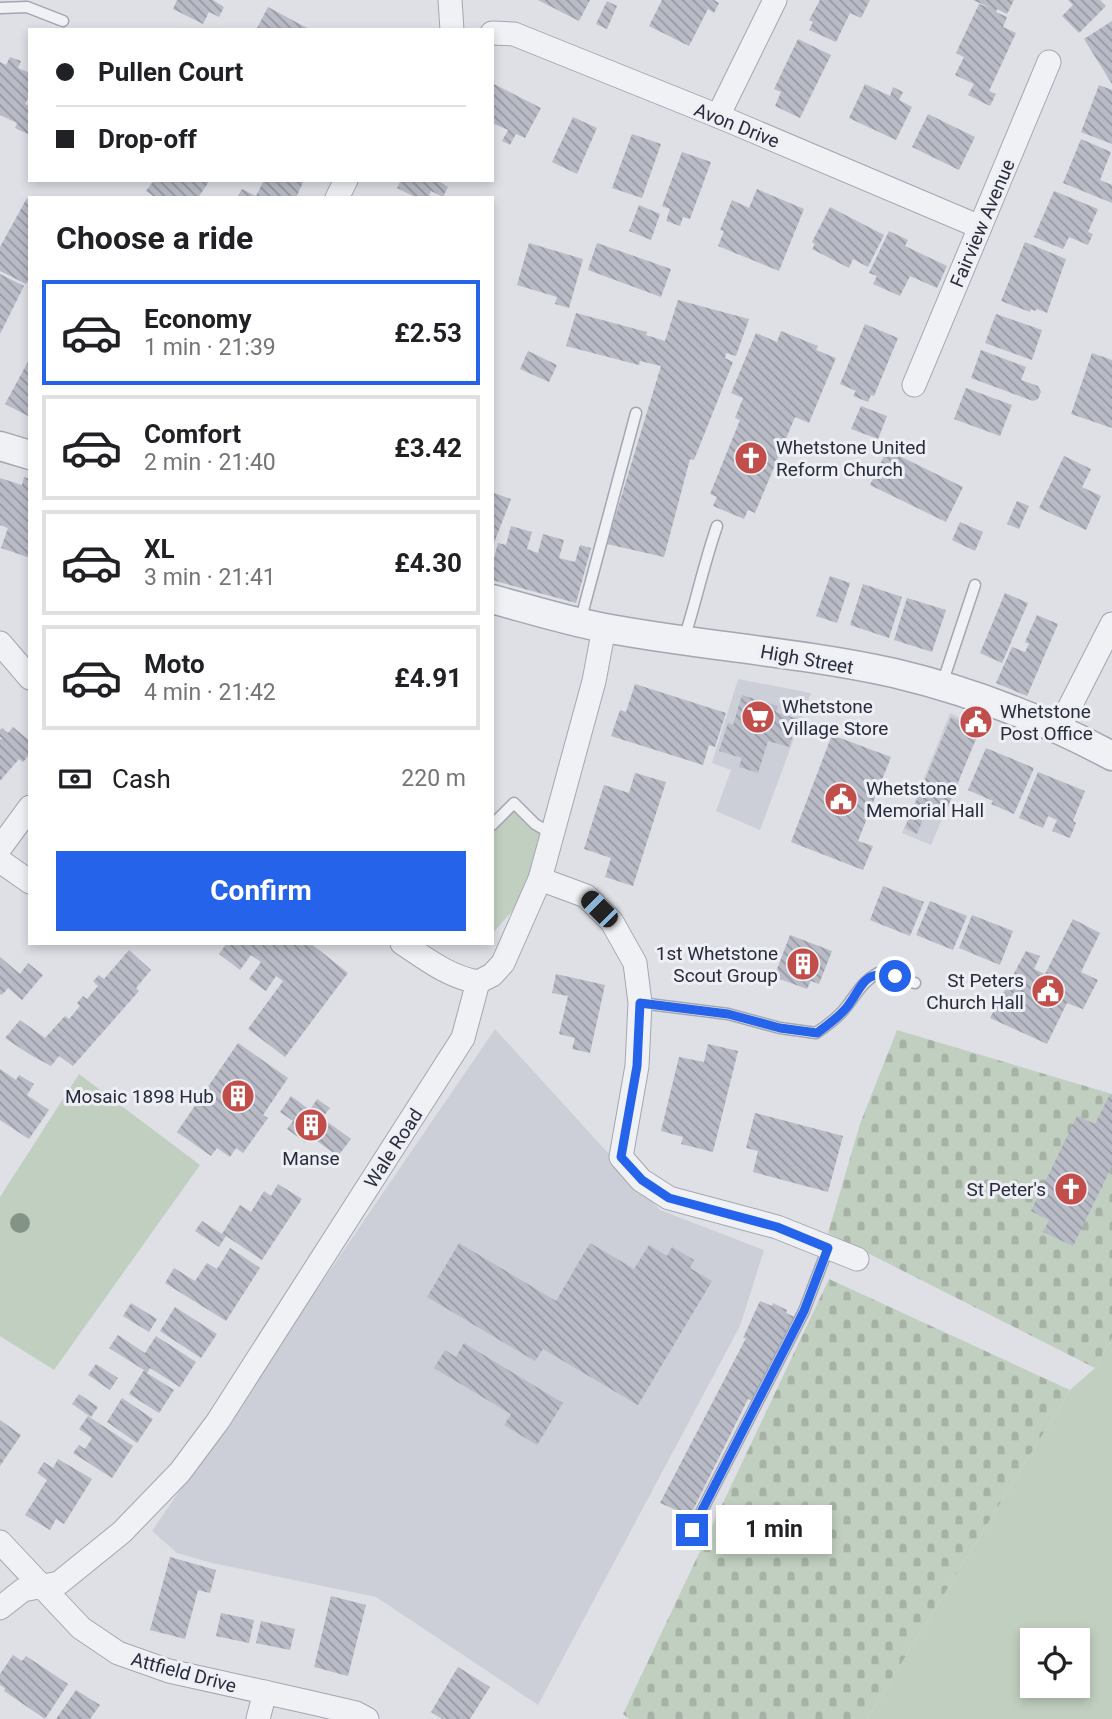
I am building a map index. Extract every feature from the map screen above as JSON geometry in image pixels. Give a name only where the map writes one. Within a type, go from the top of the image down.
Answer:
[{"type":"street","points":[[450,0],[452,28]]},
{"type":"street","points":[[718,116],[775,0]]},
{"type":"street","name":"Avon Drive","points":[[494,33],[514,34],[718,116],[980,227]]},
{"type":"street","name":"Fairview Avenue","points":[[914,385],[1049,62]]},
{"type":"street","points":[[0,446],[28,454]]},
{"type":"street","name":"High Street","points":[[494,600],[592,625],[894,673],[962,692],[1059,728],[1112,756]]},
{"type":"street","points":[[1059,728],[1112,624]]},
{"type":"street","points":[[405,945],[443,970],[478,982],[492,975],[503,963],[540,879],[594,681],[592,625]]},
{"type":"street","points":[[0,643],[28,676]]},
{"type":"street","points":[[0,848],[28,810]]},
{"type":"street","points":[[0,861],[28,881]]},
{"type":"street","points":[[540,879],[586,896],[612,922],[635,963],[640,1003],[637,1066],[621,1157],[642,1180],[669,1198],[777,1227],[857,1259]]},
{"type":"street","name":"Wale Road","points":[[0,1608],[23,1590],[59,1584],[122,1532],[180,1472],[218,1421],[463,1038],[478,982]]},
{"type":"street","name":"Attfield Drive","points":[[0,1542],[81,1628],[118,1653],[169,1671],[356,1713],[367,1719]]},
{"type":"street","points":[[258,1719],[265,1692]]},
{"type":"lane","points":[[0,8],[27,7],[63,21]]},
{"type":"lane","points":[[592,625],[636,413]]},
{"type":"lane","points":[[684,639],[706,555],[717,526]]},
{"type":"lane","points":[[941,686],[975,585]]},
{"type":"lane","points":[[494,823],[514,803],[536,824],[552,834]]},
{"type":"lane","points":[[640,1003],[728,1014],[817,1033],[832,1023],[848,1006],[866,980],[878,973],[915,983]]},
{"type":"lane","points":[[692,1530],[804,1311],[828,1248]]},
{"type":"shaded area","points":[[738,679],[811,693],[760,830],[716,811],[731,770],[712,763]]},
{"type":"shaded area","points":[[950,713],[981,728],[931,845],[902,833]]},
{"type":"shaded area","points":[[495,1029],[660,1210],[764,1250],[740,1326],[538,1705],[376,1597],[212,1563],[177,1553],[152,1531]]},
{"type":"green space","points":[[514,803],[552,834],[540,879],[494,932],[494,823]]},
{"type":"green space","points":[[897,1030],[1112,1094],[1112,1338],[1095,1368],[828,1233],[860,1124]]},
{"type":"green space","points":[[79,1074],[200,1165],[54,1370],[0,1336],[0,1197]]},
{"type":"green space","points":[[829,1279],[1070,1390],[867,1719],[629,1719],[623,1714]]},
{"type":"green space","points":[[1112,1338],[1112,1719],[867,1719],[1070,1390],[1095,1368]]},
{"type":"building","points":[[177,0],[213,0],[224,7],[219,17],[209,12],[203,24],[173,9]]},
{"type":"building","points":[[538,0],[590,0],[579,21]]},
{"type":"building","points":[[662,0],[714,0],[719,3],[714,13],[708,9],[689,46],[649,26]]},
{"type":"building","points":[[820,0],[870,0],[861,18],[850,13],[836,42],[809,30],[813,22],[809,20]]},
{"type":"building","points":[[973,0],[1014,0],[1007,14],[997,9],[996,12],[1007,17],[1003,27],[1016,33],[989,91],[996,94],[990,106],[968,95],[974,84],[955,75],[964,57],[956,53],[979,4],[991,8]]},
{"type":"building","points":[[1068,0],[1100,0],[1106,6],[1079,33],[1062,16],[1073,5]]},
{"type":"building","points":[[607,1],[617,6],[607,29],[596,24]]},
{"type":"building","points":[[268,7],[307,28],[257,28]]},
{"type":"building","points":[[1112,21],[1112,84],[1084,39]]},
{"type":"building","points":[[798,39],[831,55],[800,118],[775,106],[781,92],[774,89]]},
{"type":"building","points":[[10,57],[21,61],[18,68],[28,72],[28,99],[25,104],[28,105],[28,134],[15,128],[17,123],[0,115],[0,62],[6,65]]},
{"type":"building","points":[[494,84],[541,108],[525,138],[516,134],[510,145],[502,141],[508,130],[494,124]]},
{"type":"building","points":[[865,84],[890,96],[893,87],[903,92],[899,100],[912,107],[896,140],[849,118]]},
{"type":"building","points":[[1099,85],[1112,90],[1112,144],[1081,132]]},
{"type":"building","points":[[928,114],[975,137],[959,170],[912,147]]},
{"type":"building","points":[[573,117],[597,128],[577,174],[552,162]]},
{"type":"building","points":[[632,134],[661,144],[642,198],[612,188]]},
{"type":"building","points":[[1081,139],[1111,152],[1100,180],[1112,185],[1112,203],[1063,183]]},
{"type":"building","points":[[682,152],[711,162],[690,219],[683,217],[680,226],[666,221],[670,209],[662,206]]},
{"type":"building","points":[[153,182],[209,182],[199,196],[153,196],[146,191]]},
{"type":"building","points":[[263,182],[303,182],[297,196],[256,196]]},
{"type":"building","points":[[400,182],[440,182],[448,187],[444,196],[431,191],[429,196],[413,196],[397,188]]},
{"type":"building","points":[[242,189],[256,196],[238,196]]},
{"type":"building","points":[[757,189],[804,209],[779,271],[718,246],[724,231],[720,230],[732,200],[749,208]]},
{"type":"building","points":[[1054,191],[1098,209],[1088,232],[1093,234],[1088,245],[1069,237],[1063,249],[1034,237]]},
{"type":"building","points":[[27,198],[26,284],[0,271],[0,247]]},
{"type":"building","points":[[639,205],[660,214],[651,240],[629,231]]},
{"type":"building","points":[[830,207],[884,235],[868,267],[853,259],[849,268],[812,249],[815,244],[812,242]]},
{"type":"building","points":[[889,231],[908,240],[905,246],[947,266],[937,288],[910,276],[900,296],[873,284],[877,276],[869,273]]},
{"type":"building","points":[[1025,242],[1066,259],[1047,313],[1037,309],[1031,309],[1030,312],[1001,301]]},
{"type":"building","points":[[529,243],[583,259],[569,308],[555,304],[557,297],[517,285]]},
{"type":"building","points":[[597,243],[671,269],[661,297],[588,270]]},
{"type":"building","points":[[0,274],[24,286],[0,334]]},
{"type":"building","points":[[678,300],[749,319],[736,356],[726,353],[725,358],[733,362],[694,460],[690,459],[664,557],[607,544],[661,366],[640,361],[639,365],[566,346],[576,313],[647,332],[646,335],[665,341]]},
{"type":"building","points":[[996,314],[1042,330],[1032,360],[985,343]]},
{"type":"building","points":[[865,324],[898,338],[874,396],[871,395],[868,402],[853,396],[856,391],[840,384]]},
{"type":"building","name":"Whetstone United Reform Church","points":[[781,331],[818,346],[816,350],[836,358],[809,423],[795,417],[755,513],[748,510],[744,519],[713,506],[717,497],[710,494],[740,420],[735,418],[743,398],[731,393],[756,333],[777,342]]},
{"type":"building","points":[[981,350],[1026,367],[1021,380],[1038,386],[1041,392],[1038,399],[1033,401],[971,378]]},
{"type":"building","points":[[528,351],[557,365],[549,382],[520,369]]},
{"type":"building","points":[[1092,353],[1112,360],[1112,428],[1071,414]]},
{"type":"building","points":[[28,362],[28,416],[5,404]]},
{"type":"building","points":[[966,388],[1012,405],[1000,436],[954,419]]},
{"type":"building","points":[[861,406],[887,416],[878,439],[851,429]]},
{"type":"building","points":[[887,450],[963,487],[946,522],[870,485]]},
{"type":"building","points":[[1064,456],[1091,469],[1082,487],[1101,496],[1086,530],[1039,508]]},
{"type":"building","points":[[24,477],[28,478],[28,557],[1,548],[8,528],[0,525],[0,478],[22,485]]},
{"type":"building","points":[[494,493],[511,499],[494,543]]},
{"type":"building","points":[[1017,501],[1029,506],[1019,529],[1007,524]]},
{"type":"building","points":[[960,522],[983,532],[975,551],[952,540]]},
{"type":"building","points":[[511,526],[532,532],[527,549],[538,553],[543,534],[564,540],[559,558],[575,562],[580,545],[591,548],[576,603],[494,581],[494,558],[498,543],[506,545]]},
{"type":"building","points":[[830,576],[850,583],[837,623],[816,616]]},
{"type":"building","points":[[863,584],[902,597],[889,638],[850,625]]},
{"type":"building","points":[[1005,593],[1028,603],[1002,663],[980,653]]},
{"type":"building","points":[[907,598],[946,610],[932,652],[894,640]]},
{"type":"building","points":[[1037,615],[1058,624],[1027,696],[996,683],[1012,647],[1025,652],[1029,644],[1025,642]]},
{"type":"building","points":[[635,684],[726,713],[715,747],[709,745],[703,765],[611,736],[620,710],[626,712]]},
{"type":"building","points":[[742,695],[778,706],[776,712],[798,719],[789,747],[768,741],[758,773],[739,767],[742,758],[719,751],[728,723],[733,725]]},
{"type":"building","points":[[951,717],[980,729],[946,812],[929,805],[917,834],[905,828]]},
{"type":"building","points":[[13,727],[28,739],[28,756],[23,762],[19,759],[0,781],[0,739],[3,739],[0,737],[0,730],[2,728],[8,733]]},
{"type":"building","name":"Whetstone Memorial Hall","points":[[832,735],[891,757],[858,841],[873,846],[863,870],[791,842]]},
{"type":"building","points":[[986,748],[1034,768],[1014,814],[968,790]]},
{"type":"building","points":[[1038,772],[1085,791],[1073,821],[1076,823],[1070,838],[1052,831],[1057,820],[1048,816],[1043,828],[1019,818]]},
{"type":"building","points":[[635,773],[666,782],[633,886],[605,877],[611,858],[584,849],[604,785],[629,793]]},
{"type":"building","points":[[883,886],[924,902],[910,936],[870,920]]},
{"type":"building","points":[[930,901],[967,916],[953,950],[916,935]]},
{"type":"building","points":[[972,915],[1013,931],[1000,965],[959,948]]},
{"type":"building","name":"St Peters Church Hall","points":[[1073,919],[1100,933],[1081,972],[1098,980],[1083,1009],[1067,1003],[1047,1044],[990,1018],[1026,951],[1040,956],[1034,969],[1045,974]]},
{"type":"building","name":"1st Whetstone Scout Group","points":[[790,935],[832,951],[819,984],[811,981],[807,989],[774,977]]},
{"type":"building","points":[[226,945],[313,945],[348,973],[285,1057],[248,1029],[283,981],[276,976],[266,991],[249,979],[261,962],[251,955],[240,970],[219,954]]},
{"type":"building","points":[[129,950],[151,970],[136,988],[139,991],[73,1066],[59,1056],[51,1066],[5,1038],[20,1020],[45,1038],[65,1016],[69,1019],[80,1006],[77,1003],[83,996],[87,999],[98,986],[93,981],[99,975],[104,979]]},
{"type":"building","points":[[0,957],[20,974],[28,963],[43,975],[22,1000],[8,988],[0,994]]},
{"type":"building","points":[[556,974],[605,985],[590,1053],[572,1049],[575,1038],[559,1034],[568,996],[552,993]]},
{"type":"building","name":"Mosaic 1898 Hub","points":[[238,1043],[288,1078],[263,1115],[268,1118],[243,1153],[236,1148],[230,1157],[217,1148],[211,1156],[177,1132]]},
{"type":"building","points":[[708,1044],[738,1051],[713,1152],[681,1144],[683,1137],[661,1131],[679,1057],[704,1062]]},
{"type":"building","points":[[0,1069],[16,1080],[19,1075],[34,1084],[27,1095],[49,1110],[29,1139],[0,1120]]},
{"type":"building","name":"St Peter's","points":[[1110,1094],[1112,1166],[1073,1246],[1043,1232],[1049,1220],[1031,1211],[1077,1116],[1095,1124]]},
{"type":"building","name":"Manse","points":[[291,1096],[310,1110],[317,1099],[330,1108],[322,1118],[351,1139],[338,1156],[310,1136],[305,1142],[287,1129],[293,1121],[280,1112]]},
{"type":"building","points":[[755,1113],[843,1136],[828,1192],[753,1172],[758,1151],[746,1148]]},
{"type":"building","points":[[278,1184],[302,1199],[262,1260],[226,1236],[219,1247],[195,1231],[202,1221],[222,1234],[240,1205],[251,1212],[264,1191],[271,1196]]},
{"type":"building","points":[[459,1243],[556,1301],[590,1243],[634,1269],[649,1245],[667,1256],[672,1247],[694,1260],[690,1268],[712,1281],[638,1405],[543,1349],[535,1361],[427,1297]]},
{"type":"building","points":[[230,1248],[260,1268],[226,1321],[165,1283],[174,1268],[195,1281],[207,1263],[217,1269]]},
{"type":"building","points":[[760,1301],[772,1306],[773,1303],[797,1318],[754,1401],[748,1399],[690,1516],[660,1503],[746,1338],[743,1338]]},
{"type":"building","points":[[131,1303],[157,1319],[149,1332],[123,1316]]},
{"type":"building","points":[[175,1307],[217,1334],[201,1358],[160,1331]]},
{"type":"building","points":[[118,1335],[145,1353],[156,1336],[196,1362],[180,1387],[150,1368],[147,1373],[174,1390],[159,1413],[129,1394],[144,1370],[109,1348]]},
{"type":"building","points":[[464,1343],[563,1403],[537,1445],[504,1425],[511,1414],[434,1368],[445,1350],[456,1357]]},
{"type":"building","points":[[96,1364],[118,1378],[110,1390],[88,1375]]},
{"type":"building","points":[[79,1394],[98,1407],[91,1417],[72,1404]]},
{"type":"building","points":[[122,1398],[153,1419],[137,1443],[107,1422]]},
{"type":"building","points":[[88,1416],[133,1446],[112,1478],[73,1453],[79,1445],[85,1449],[92,1438],[79,1429]]},
{"type":"building","points":[[0,1420],[21,1435],[0,1466]]},
{"type":"building","points":[[58,1459],[92,1479],[64,1524],[56,1519],[50,1530],[25,1515],[47,1480],[37,1473],[44,1462],[53,1468]]},
{"type":"building","points":[[170,1557],[216,1570],[210,1593],[198,1590],[185,1639],[150,1630]]},
{"type":"building","points":[[331,1596],[366,1605],[348,1676],[314,1667]]},
{"type":"building","points":[[221,1613],[254,1620],[249,1643],[216,1636]]},
{"type":"building","points":[[261,1621],[295,1629],[290,1650],[256,1643]]},
{"type":"building","points":[[13,1655],[22,1661],[26,1656],[68,1684],[45,1719],[4,1691],[5,1688],[0,1685],[0,1674]]},
{"type":"building","points":[[458,1667],[490,1687],[470,1719],[442,1719],[431,1712]]},
{"type":"building","points":[[76,1690],[100,1705],[90,1719],[56,1719]]},
{"type":"place","name":"Whetstone United Reform Church","points":[[751,458]]},
{"type":"place","name":"Whetstone Village Store","points":[[758,717]]},
{"type":"place","name":"Whetstone Post Office","points":[[976,722]]},
{"type":"place","name":"Whetstone Memorial Hall","points":[[841,799]]},
{"type":"place","name":"1st Whetstone Scout Group","points":[[803,964]]},
{"type":"place","name":"St Peters Church Hall","points":[[1048,991]]},
{"type":"place","name":"Mosaic 1898 Hub","points":[[238,1096]]},
{"type":"place","name":"Manse","points":[[311,1125]]},
{"type":"place","name":"St Peter's","points":[[1071,1189]]},
{"type":"route","points":[[692,1530],[804,1311],[828,1248],[777,1227],[669,1198],[642,1180],[621,1157],[637,1066],[640,1003],[728,1014],[780,1028],[817,1033],[832,1023],[848,1006],[866,980],[878,973],[895,976]]}]
